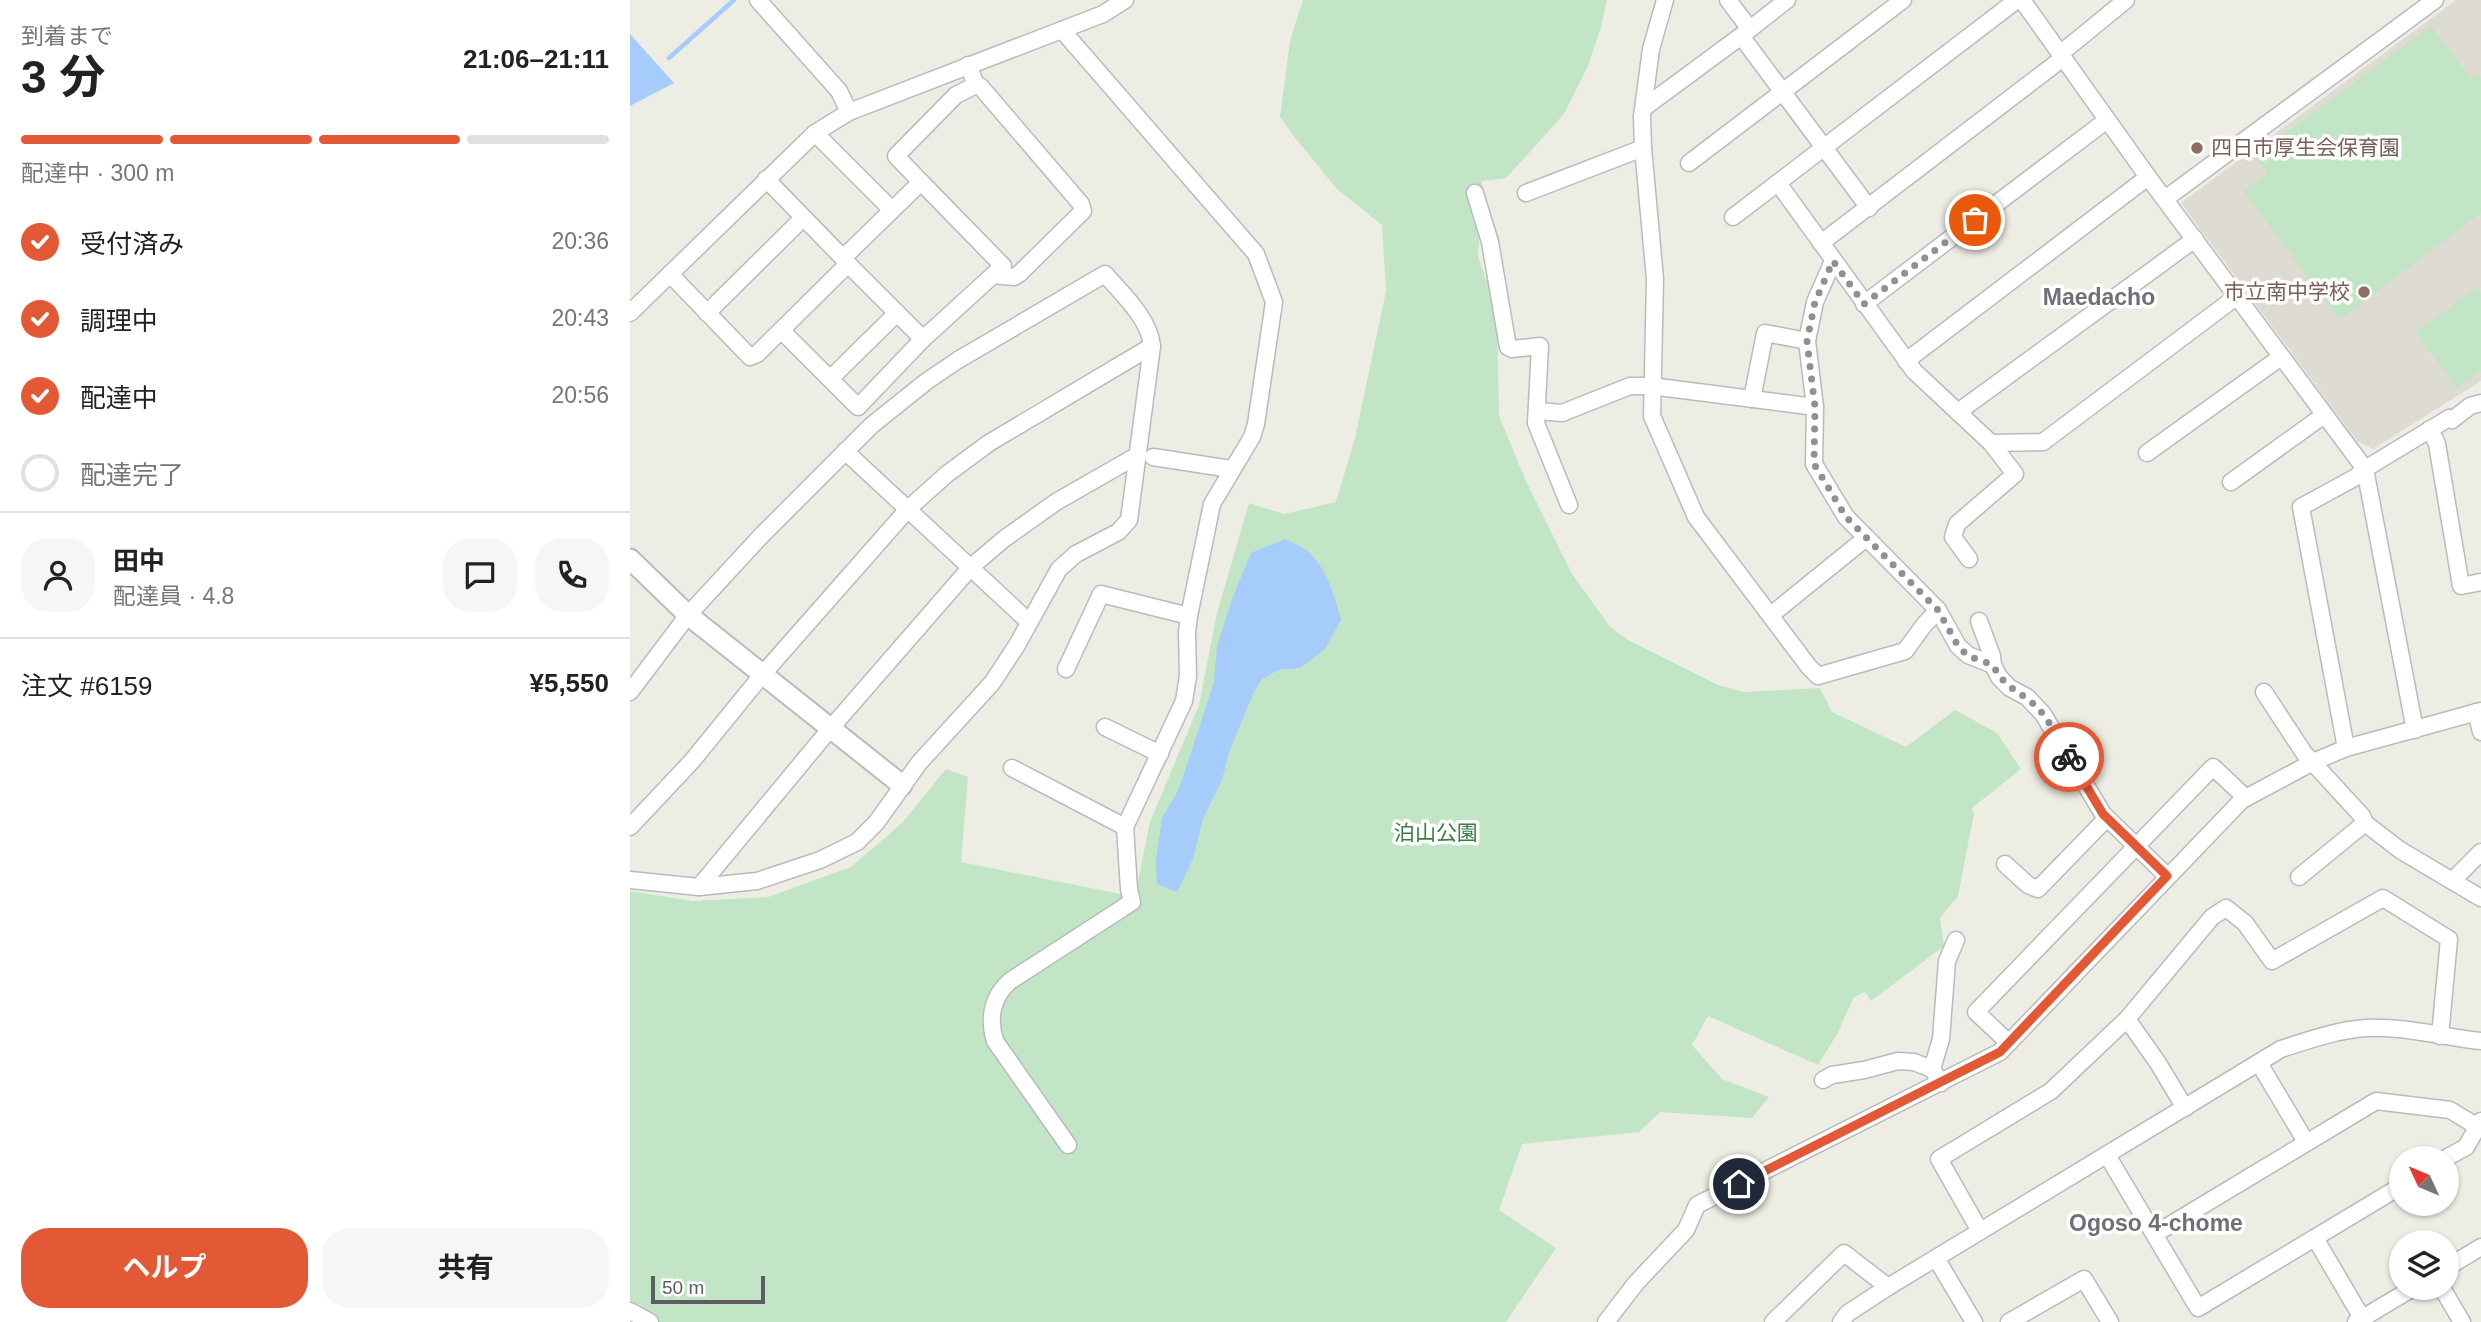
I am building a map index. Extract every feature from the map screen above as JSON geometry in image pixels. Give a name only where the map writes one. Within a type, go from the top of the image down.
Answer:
[{"type":"street","points":[[758,0],[839,91],[849,112]]},
{"type":"street","points":[[1091,0],[1103,14]]},
{"type":"street","points":[[630,313],[815,133],[849,112],[1103,14],[1125,0]]},
{"type":"street","points":[[1665,0],[1651,49],[1642,116],[1655,279],[1652,416],[1676,477],[1696,517],[1808,667],[1818,676],[1905,651],[1938,610]]},
{"type":"street","points":[[1728,0],[1783,92],[1869,208]]},
{"type":"street","points":[[1645,107],[1787,0]]},
{"type":"street","points":[[1689,163],[1903,0]]},
{"type":"street","points":[[1821,243],[2062,56],[2126,0]]},
{"type":"street","points":[[2165,199],[2435,0]]},
{"type":"street","points":[[1733,217],[2023,1],[2148,177],[2365,469],[2415,730]]},
{"type":"street","points":[[1062,30],[1256,254],[1274,302],[1256,425],[1252,437],[1212,505],[1188,616],[1187,687],[1184,701],[1125,827],[1132,902],[1010,981],[1001,989],[992,1014],[990,1027],[995,1041],[1068,1145]]},
{"type":"street","points":[[968,65],[976,85],[1081,204],[1083,211],[1019,274],[993,275]]},
{"type":"street","points":[[782,331],[858,407],[923,340],[1003,266],[896,156],[956,95],[976,85]]},
{"type":"street","points":[[1864,304],[2107,120]]},
{"type":"street","points":[[815,133],[892,210]]},
{"type":"street","points":[[1526,193],[1643,148]]},
{"type":"street","points":[[1906,361],[2148,177]]},
{"type":"street","points":[[766,179],[923,340]]},
{"type":"street","points":[[670,274],[750,357],[782,331],[892,210],[921,182]]},
{"type":"street","points":[[1778,183],[1923,382],[1991,443],[2015,474],[1956,524],[1953,537],[1969,559]]},
{"type":"street","points":[[1475,193],[1490,242],[1508,347],[1512,349],[1540,346],[1536,423],[1569,505]]},
{"type":"street","points":[[707,313],[803,218]]},
{"type":"street","points":[[1958,412],[2195,239]]},
{"type":"street","points":[[1833,261],[1815,302],[1807,341],[1815,407],[1814,464],[1846,517],[1938,610],[1958,646],[1968,656],[1993,665]]},
{"type":"street","points":[[630,692],[688,615],[845,450],[927,380],[1105,274],[1143,321],[1150,334],[1152,346],[1145,456],[1129,520],[1118,531],[1068,559],[1052,581],[992,683],[902,785],[865,835],[842,851],[757,881],[699,887],[630,880]]},
{"type":"street","points":[[1991,443],[2043,442],[2236,297]]},
{"type":"street","points":[[830,379],[897,313]]},
{"type":"street","points":[[1752,399],[1765,333],[1807,341]]},
{"type":"street","points":[[630,827],[692,761],[762,675],[909,508],[947,474],[989,443],[1152,346]]},
{"type":"street","points":[[2147,453],[2281,357]]},
{"type":"street","points":[[1538,411],[1562,413],[1630,386],[1651,386],[1815,407]]},
{"type":"street","points":[[2346,748],[2301,507],[2356,477],[2449,418],[2452,420],[2470,406],[2481,403]]},
{"type":"street","points":[[2231,482],[2324,415]]},
{"type":"street","points":[[2430,429],[2437,444],[2461,586],[2481,582]]},
{"type":"street","points":[[845,450],[1029,622]]},
{"type":"street","points":[[699,887],[830,729],[971,567],[1004,539],[1056,502],[1145,456],[1231,469]]},
{"type":"street","points":[[1771,615],[1866,538]]},
{"type":"street","points":[[630,559],[688,615],[902,785]]},
{"type":"street","points":[[1066,669],[1101,594],[1188,616]]},
{"type":"street","points":[[1979,621],[1999,677],[2010,688],[2027,697],[2043,714],[2107,818],[2167,876]]},
{"type":"street","points":[[2264,692],[2312,762],[2362,816],[2365,823],[2400,850],[2481,898]]},
{"type":"street","points":[[1606,1322],[1636,1283],[1686,1230],[1697,1205],[1937,1076],[2000,1052],[2167,876],[2246,799],[2312,762],[2346,748],[2478,712],[2481,732]]},
{"type":"street","points":[[1105,727],[1160,754]]},
{"type":"street","points":[[2008,1043],[1976,1012],[2213,767],[2246,799]]},
{"type":"street","points":[[1012,768],[1125,827]]},
{"type":"street","points":[[2005,864],[2028,885],[2038,889],[2107,818]]},
{"type":"street","points":[[2299,877],[2365,823]]},
{"type":"street","points":[[2452,881],[2481,852]]},
{"type":"street","points":[[1980,1231],[1938,1159],[2051,1091],[2127,1019],[2211,917],[2226,908],[2245,923],[2273,961],[2383,898],[2449,939],[2440,1036]]},
{"type":"street","points":[[1937,1076],[1947,961],[1955,940]]},
{"type":"street","points":[[2127,1019],[2185,1108]]},
{"type":"street","points":[[1841,1322],[1848,1313],[1888,1287],[2281,1049],[2318,1037],[2365,1028],[2386,1028],[2481,1041]]},
{"type":"street","points":[[1823,1080],[1832,1075],[1898,1060],[1914,1062],[1937,1076]]},
{"type":"street","points":[[2259,1063],[2306,1142]]},
{"type":"street","points":[[2155,1234],[2376,1101],[2449,1110],[2479,1124],[2466,1147],[2459,1151]]},
{"type":"street","points":[[2107,1155],[2198,1308],[2389,1193]]},
{"type":"street","points":[[2315,1238],[2359,1320],[2393,1300]]},
{"type":"street","points":[[2459,1260],[2481,1247]]},
{"type":"street","points":[[1773,1322],[1844,1253],[1888,1287]]},
{"type":"street","points":[[1936,1258],[1974,1322]]},
{"type":"street","points":[[2009,1322],[2084,1279],[2110,1322]]},
{"type":"street","points":[[2449,1300],[2462,1322]]},
{"type":"street","points":[[630,1311],[650,1322]]},
{"type":"shaded area","name":"市立南中学校","points":[[2456,0],[2481,0],[2481,381],[2373,449],[2357,441],[2181,203]]},
{"type":"green space","name":"泊山公園","points":[[1303,0],[1607,0],[1588,66],[1564,114],[1506,178],[1482,181],[1478,256],[1497,312],[1499,416],[1525,479],[1572,574],[1610,627],[1628,640],[1718,685],[1744,692],[1820,688],[1832,712],[1906,747],[1955,710],[1997,733],[2021,769],[1972,808],[1974,813],[1958,896],[1940,918],[1944,946],[1871,1001],[1865,992],[1854,997],[1837,1034],[1818,1065],[1708,1016],[1692,1045],[1722,1079],[1769,1097],[1752,1118],[1660,1112],[1639,1132],[1522,1144],[1499,1210],[1556,1248],[1506,1322],[630,1322],[630,891],[692,901],[768,897],[851,867],[902,823],[946,769],[968,777],[961,862],[1135,897],[1150,822],[1199,705],[1217,613],[1249,503],[1284,514],[1336,502],[1355,438],[1386,291],[1382,225],[1337,189],[1280,117],[1290,41]]},
{"type":"green space","points":[[2431,26],[2471,79],[2477,74],[2481,80],[2481,213],[2340,320],[2243,191],[2268,173],[2254,156]]},
{"type":"green space","points":[[2477,288],[2481,294],[2481,370],[2457,388],[2416,332]]},
{"type":"water","points":[[630,34],[674,83],[630,106]]},
{"type":"water","points":[[1285,539],[1305,549],[1318,562],[1332,591],[1341,620],[1325,649],[1300,668],[1278,670],[1262,679],[1254,692],[1229,752],[1222,780],[1203,819],[1193,859],[1177,892],[1157,884],[1156,860],[1162,818],[1178,791],[1214,682],[1217,646],[1251,553]]},
{"type":"waterway","points":[[669,58],[734,0]]},
{"type":"way so far","points":[[1975,220],[1864,304],[1833,261],[1815,302],[1807,341],[1815,407],[1814,464],[1846,517],[1938,610],[1958,646],[1968,656],[1993,665],[1999,677],[2010,688],[2027,697],[2043,714],[2069,757]]},
{"type":"place","name":"四日市厚生会保育園","points":[[2197,148]]},
{"type":"place","name":"市立南中学校","points":[[2364,292]]},
{"type":"district","name":"Maedacho","points":[[2099,297]]},
{"type":"district","name":"Ogoso 4-chome","points":[[2156,1223]]},
{"type":"route","points":[[1739,1184],[2000,1052],[2167,876],[2103,814],[2069,757]]}]
